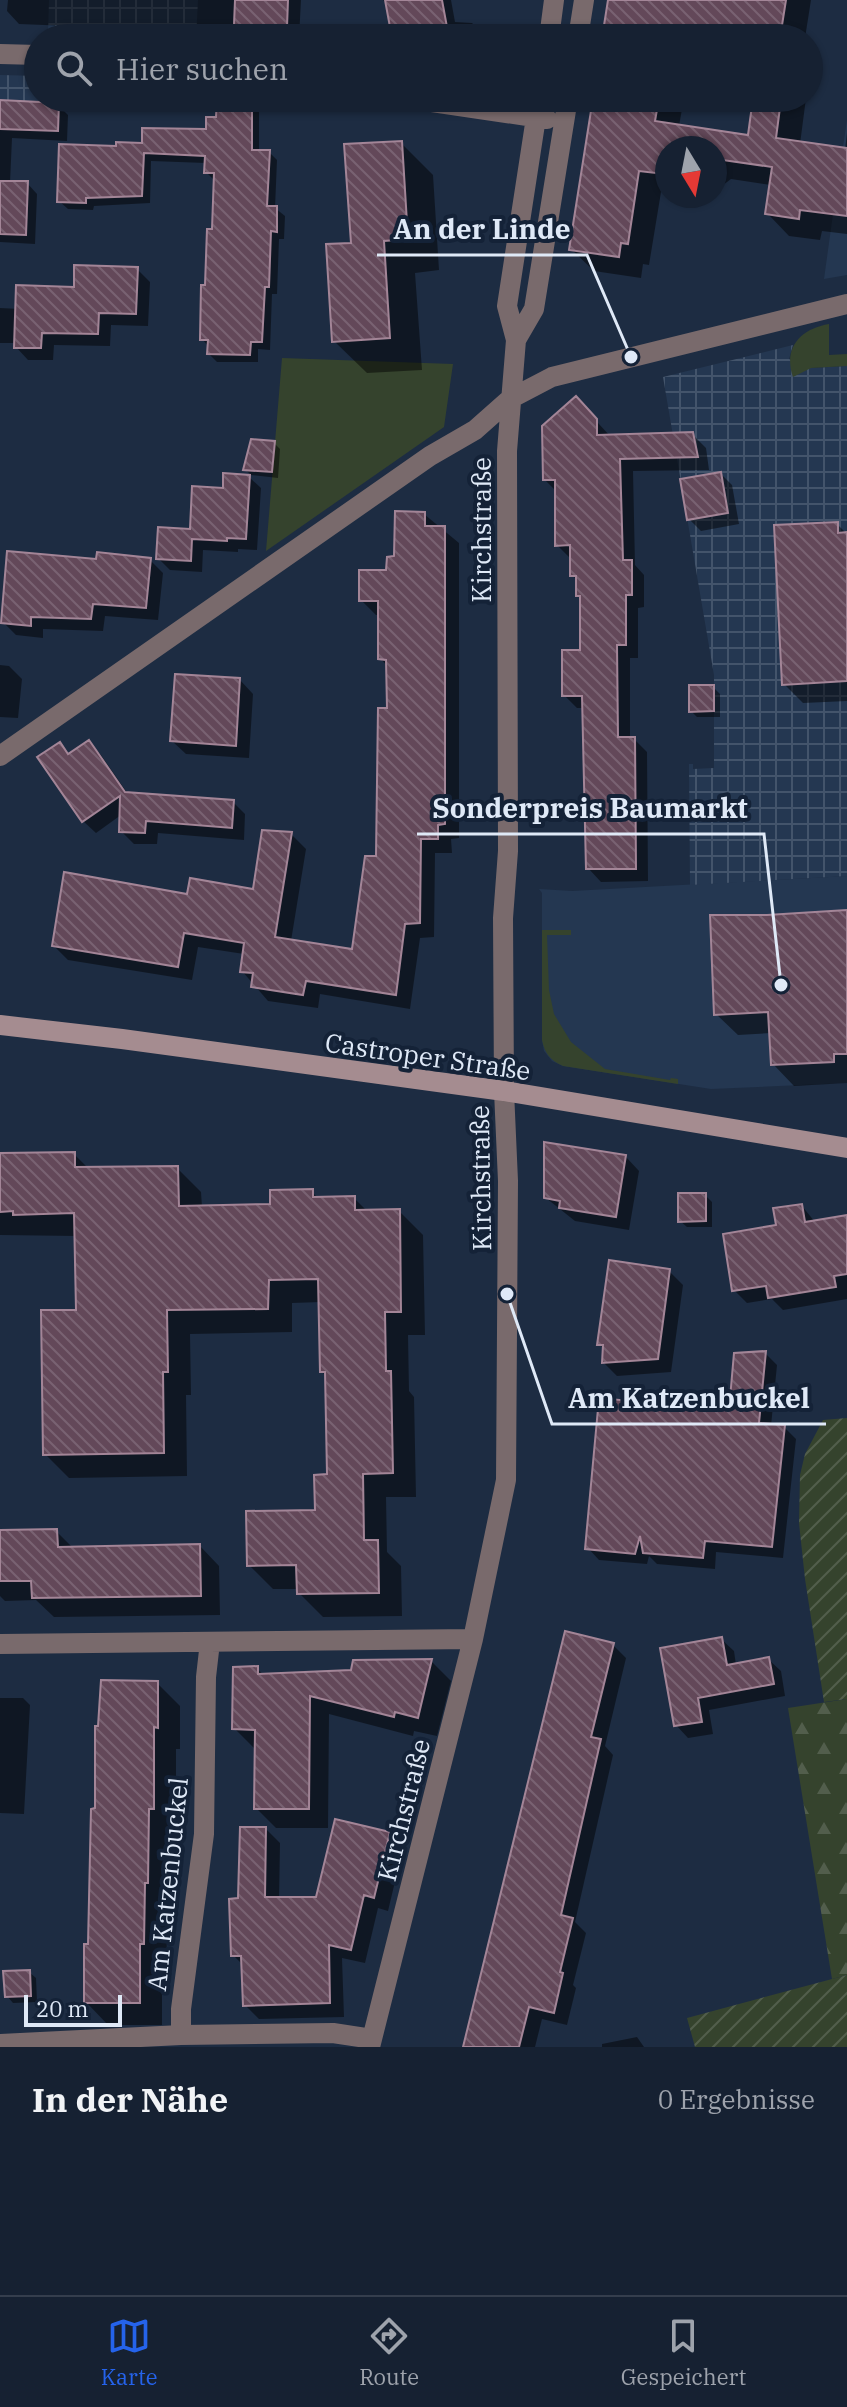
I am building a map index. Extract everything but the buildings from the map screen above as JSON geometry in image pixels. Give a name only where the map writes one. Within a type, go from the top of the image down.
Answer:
[{"type":"main road","name":"Castroper Straße","points":[[0,1025],[504,1091],[847,1148]]},
{"type":"street","points":[[551,24],[554,0]]},
{"type":"street","points":[[580,24],[584,0]]},
{"type":"street","points":[[0,54],[24,55]]},
{"type":"street","name":"Kirchstraße","points":[[371,2043],[473,1639],[502,1509],[507,1467],[508,1181],[503,918],[508,851],[507,451],[516,340],[507,306],[537,112]]},
{"type":"street","points":[[546,112],[565,122]]},
{"type":"street","name":"Kirchstraße","points":[[516,340],[534,309],[566,112]]},
{"type":"street","points":[[0,756],[423,461],[475,430],[510,399],[552,377],[847,304]]},
{"type":"street","points":[[0,1644],[473,1639]]},
{"type":"street","name":"Am Katzenbuckel","points":[[181,2035],[181,2009],[204,1834],[206,1668],[210,1642]]},
{"type":"street","points":[[0,2044],[181,2035],[333,2033],[371,2043]]},
{"type":"shaded area","points":[[49,0],[198,0],[197,24],[48,24]]},
{"type":"shaded area","points":[[0,75],[24,76],[24,112],[59,112],[58,131],[0,129]]},
{"type":"shaded area","points":[[847,120],[847,275],[824,279],[833,214]]},
{"type":"shaded area","points":[[793,345],[789,359],[811,368],[847,366],[847,876],[690,885],[689,764],[693,764],[693,769],[714,768],[714,675],[663,377]]},
{"type":"shaded area","points":[[847,876],[847,1083],[711,1089],[563,1066],[552,1061],[544,1051],[542,893],[539,889],[572,891]]},
{"type":"green space","points":[[829,324],[829,355],[847,354],[847,366],[811,368],[793,377],[790,357],[796,342],[810,330]]},
{"type":"green space","points":[[282,358],[453,364],[444,427],[266,551]]},
{"type":"green space","points":[[542,930],[571,930],[571,935],[547,935],[549,990],[554,1014],[571,1042],[605,1069],[678,1079],[678,1084],[563,1066],[549,1056],[542,1040]]},
{"type":"green space","points":[[847,1418],[847,1699],[824,1702],[799,1523],[800,1475],[805,1454],[823,1420]]},
{"type":"green space","points":[[847,1699],[847,1975],[832,1979],[788,1708]]},
{"type":"green space","points":[[847,1975],[847,2047],[695,2047],[687,2018]]},
{"type":"place","name":"An der Linde","points":[[631,357]]},
{"type":"place","name":"Sonderpreis Baumarkt","points":[[781,985]]},
{"type":"place","name":"Am Katzenbuckel","points":[[507,1294]]}]
